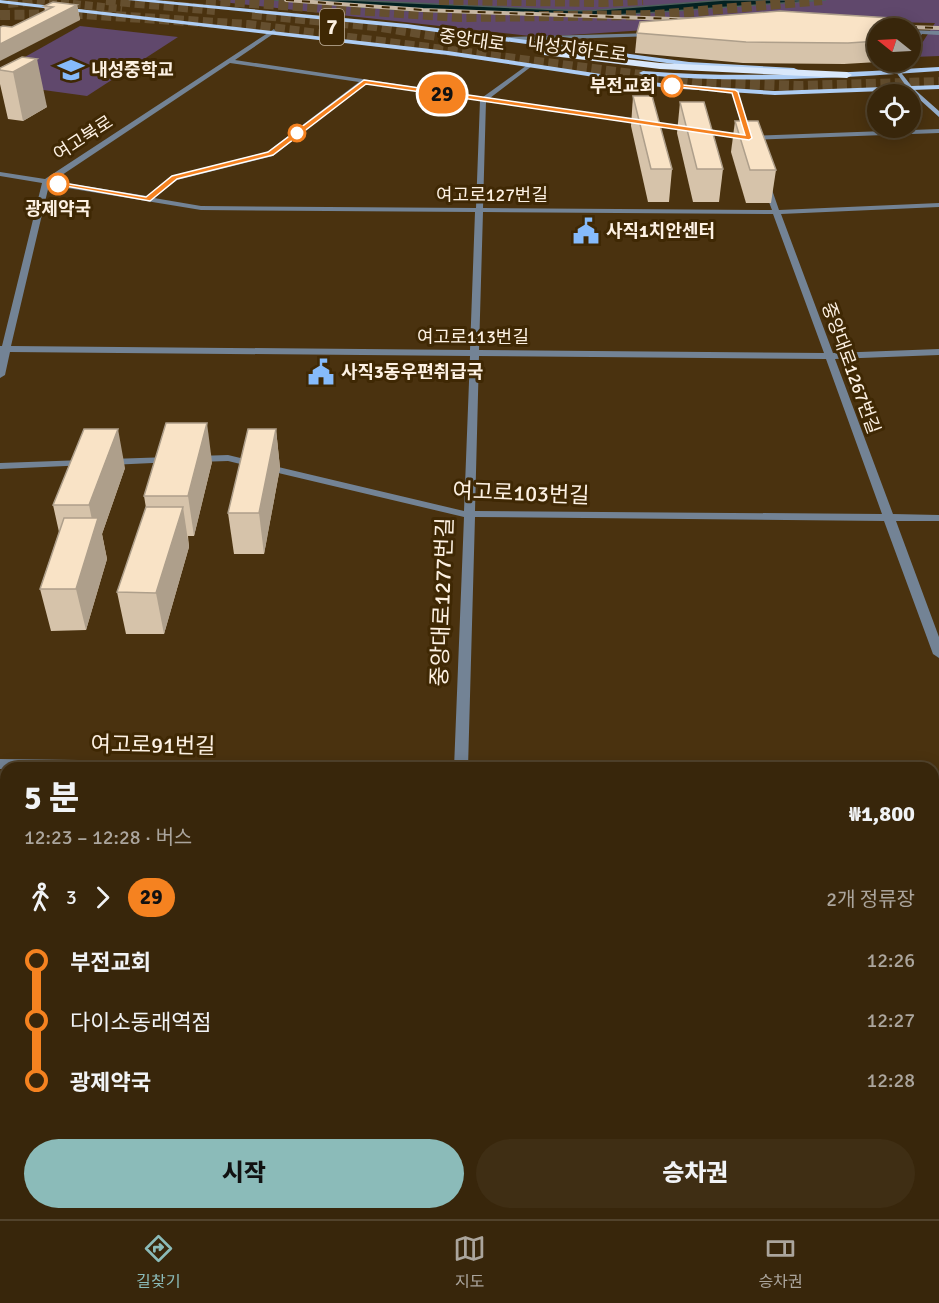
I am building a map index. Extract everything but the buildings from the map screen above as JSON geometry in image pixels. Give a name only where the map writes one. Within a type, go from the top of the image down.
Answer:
[{"type":"highway","points":[[547,53],[660,66],[847,75]]},
{"type":"main road","points":[[43,0],[53,9]]},
{"type":"main road","points":[[183,0],[202,7]]},
{"type":"main road","name":"중앙대로","points":[[0,1],[53,9],[274,31],[448,53],[667,86],[735,92],[867,90]]},
{"type":"main road","name":"중앙대로","points":[[127,5],[202,7],[407,26],[689,64],[847,75],[899,72]]},
{"type":"main road","name":"7","points":[[127,5],[289,21],[352,30]]},
{"type":"main road","name":"7","points":[[127,5],[317,30],[448,53]]},
{"type":"main road","name":"내성지하도로","points":[[410,39],[570,65],[653,74],[770,80],[847,75]]},
{"type":"main road","name":"중앙대로","points":[[921,70],[939,69]]},
{"type":"main road","points":[[899,72],[908,84]]},
{"type":"main road","name":"중앙대로","points":[[921,88],[939,87]]},
{"type":"main road","points":[[921,98],[939,115]]},
{"type":"street","name":"여고북로","points":[[0,375],[3,349],[46,182],[274,31]]},
{"type":"street","points":[[921,32],[939,33]]},
{"type":"street","points":[[501,39],[658,35]]},
{"type":"street","points":[[586,51],[579,47],[580,43],[609,38]]},
{"type":"street","points":[[230,61],[749,138],[939,131]]},
{"type":"street","points":[[483,100],[530,65]]},
{"type":"street","points":[[147,200],[174,178],[270,154],[364,81]]},
{"type":"street","points":[[735,92],[753,148]]},
{"type":"street","name":"중앙대로1277번길","points":[[461,762],[483,100]]},
{"type":"street","name":"중앙대로1267번길","points":[[760,170],[939,654]]},
{"type":"street","name":"여고로127번길","points":[[0,174],[201,208],[776,212],[939,205]]},
{"type":"street","name":"여고로113번길","points":[[3,349],[829,356],[939,352]]},
{"type":"street","name":"여고로103번길","points":[[0,466],[228,458],[459,514],[939,518]]},
{"type":"shaded area","points":[[218,0],[939,0],[939,56],[921,57],[921,45],[935,23],[921,23],[921,18],[867,18],[867,22],[797,20],[539,37]]},
{"type":"shaded area","points":[[80,26],[178,37],[87,96],[0,84],[0,71]]},
{"type":"water","points":[[273,0],[348,0],[586,11],[724,0],[826,0],[589,17],[412,11]]},
{"type":"tunnel","points":[[37,0],[122,9]]},
{"type":"tunnel","points":[[8,3],[41,0]]},
{"type":"tunnel","points":[[106,0],[215,10]]},
{"type":"tunnel","points":[[206,0],[460,17],[656,15],[822,0]]},
{"type":"tunnel","points":[[439,0],[602,2],[643,0]]},
{"type":"tunnel","points":[[0,15],[83,14],[248,25],[695,82],[800,86],[939,82]]},
{"type":"tunnel","points":[[252,14],[375,26],[450,38]]},
{"type":"railway","points":[[286,0],[423,10],[700,20]]},
{"type":"railway","points":[[921,27],[939,28]]},
{"type":"bus line","name":"29","points":[[58,184],[147,200],[174,178],[270,154],[364,81],[749,138],[735,92],[672,86]]},
{"type":"place","name":"내성중학교","points":[[71,70]]},
{"type":"place","name":"부전교회","points":[[672,86]]},
{"type":"place","name":"광제약국","points":[[58,184]]},
{"type":"place","name":"사직1치안센터","points":[[586,231]]},
{"type":"place","name":"사직3동우편취급국","points":[[321,372]]}]
